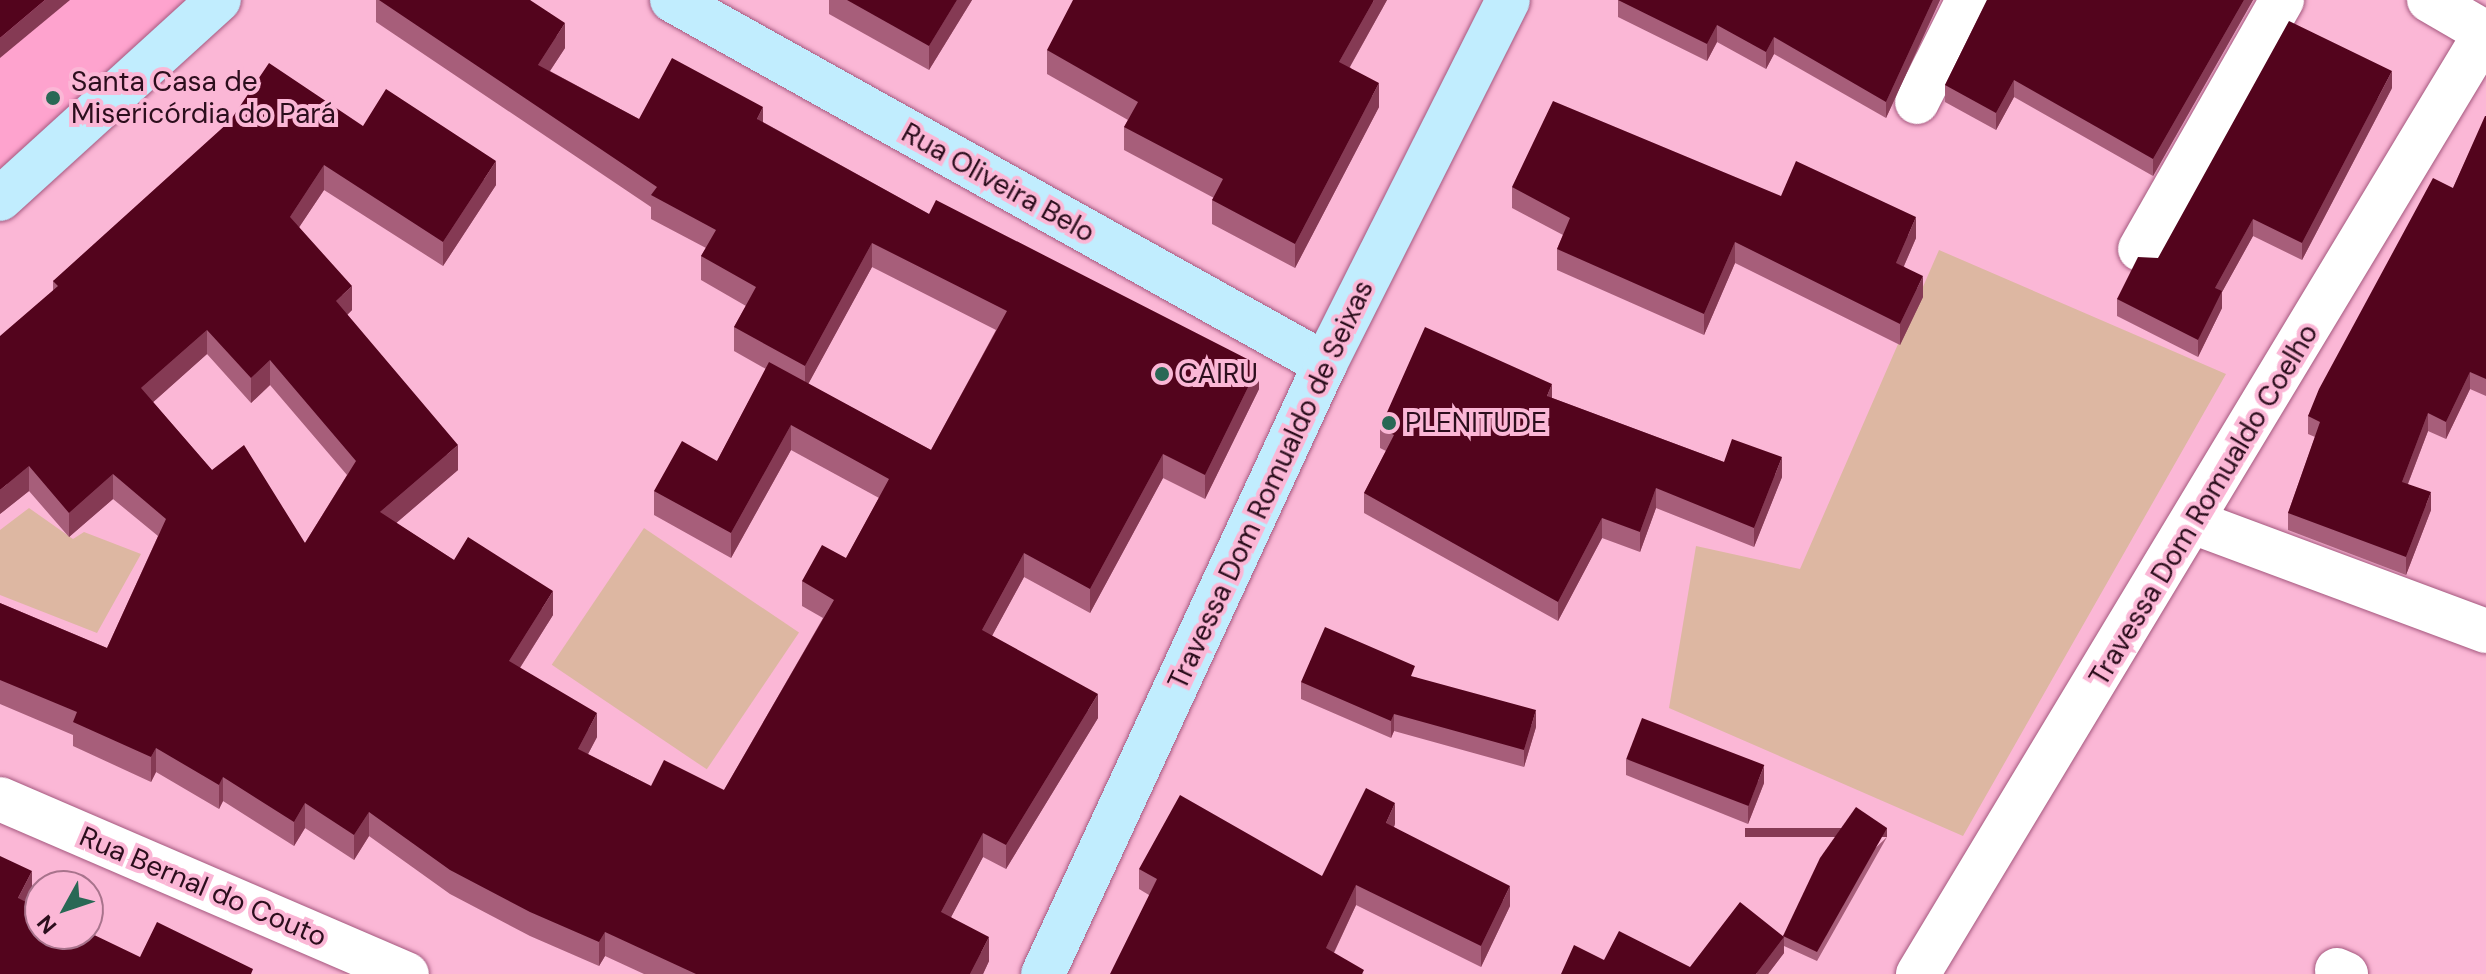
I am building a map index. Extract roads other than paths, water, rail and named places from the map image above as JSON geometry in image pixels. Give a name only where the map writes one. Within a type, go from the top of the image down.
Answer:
[{"type":"street","points":[[0,199],[219,0]]},
{"type":"street","name":"Rua Oliveira Belo","points":[[672,0],[1325,364]]},
{"type":"street","name":"Travessa Dom Romualdo de Seixas","points":[[1043,974],[1325,364],[1508,0]]},
{"type":"street","points":[[1917,102],[1968,0]]},
{"type":"street","points":[[2140,249],[2282,0]]},
{"type":"street","points":[[2429,0],[2486,32]]},
{"type":"street","name":"Travessa Dom Romualdo Coelho","points":[[1918,974],[2486,32]]},
{"type":"street","points":[[2193,522],[2486,631]]},
{"type":"street","name":"Rua Bernal do Couto","points":[[0,799],[382,970]]},
{"type":"place","name":"Santa Casa de Misericórdia do Pará","points":[[53,98]]},
{"type":"place","name":"CAIRU","points":[[1162,374]]},
{"type":"place","name":"PLENITUDE","points":[[1389,423]]}]
